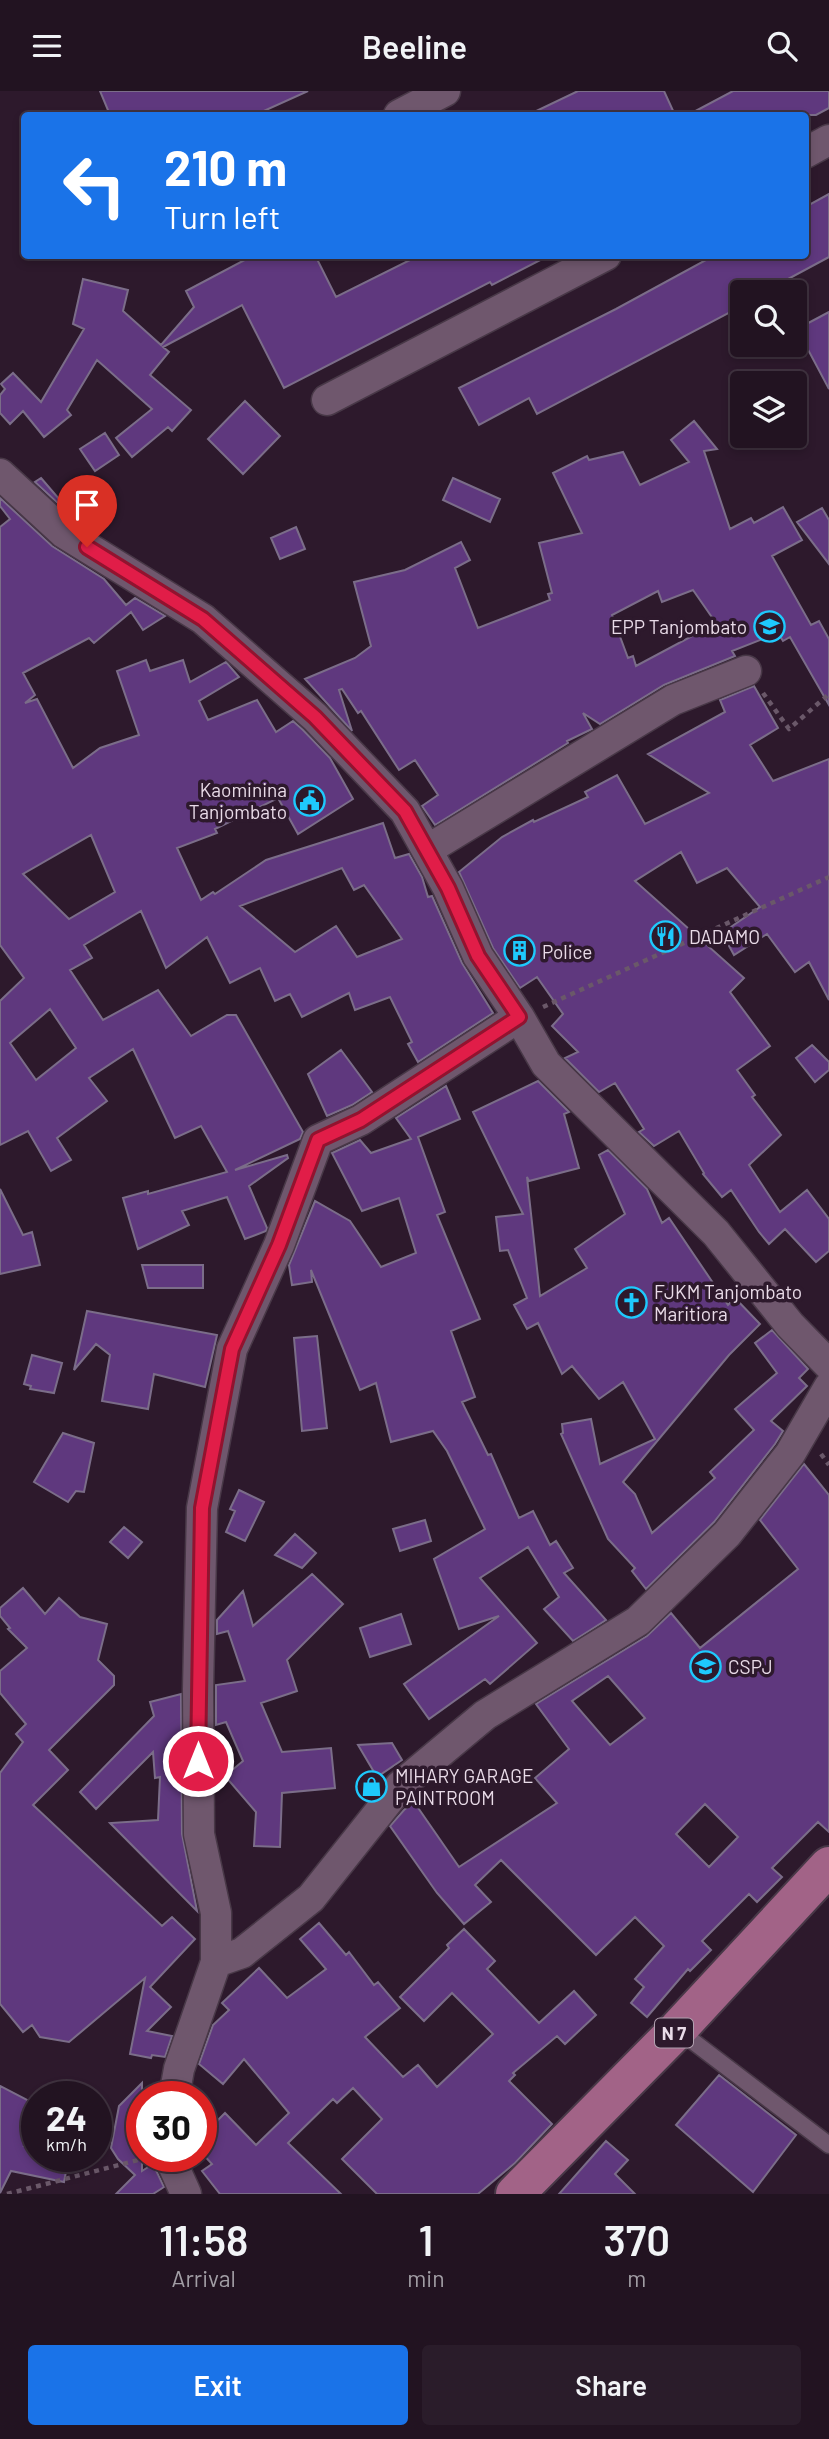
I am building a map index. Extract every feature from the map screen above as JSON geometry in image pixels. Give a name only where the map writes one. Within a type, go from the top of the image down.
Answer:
[{"type":"main road","name":"N 7","points":[[515,2194],[678,2029],[829,1866]]},
{"type":"street","points":[[405,112],[446,91]]},
{"type":"street","points":[[809,151],[829,140]]},
{"type":"street","points":[[327,400],[598,259]]},
{"type":"street","points":[[0,474],[64,533],[203,619],[224,636],[315,717],[405,811],[448,888],[478,956],[519,1017],[546,1065],[716,1233],[790,1325],[829,1365]]},
{"type":"street","points":[[427,850],[673,700],[746,671]]},
{"type":"street","points":[[177,2081],[216,1962],[216,1913],[199,1833],[198,1689],[202,1508],[232,1349],[279,1245],[318,1140],[361,1120],[519,1017]]},
{"type":"street","points":[[216,1962],[242,1953],[311,1898],[400,1786],[485,1715],[638,1621],[727,1534],[790,1454],[829,1387]]},
{"type":"street","points":[[176,2172],[186,2194]]},
{"type":"lane","points":[[678,2029],[829,2145]]},
{"type":"path","points":[[746,671],[789,729],[829,694]]},
{"type":"path","points":[[519,1017],[829,877]]},
{"type":"path","points":[[7,2194],[126,2163]]},
{"type":"building","points":[[100,91],[308,91],[262,112],[109,112]]},
{"type":"building","points":[[578,91],[664,91],[674,112],[534,112]]},
{"type":"building","points":[[733,91],[829,91],[829,108],[816,115],[809,115],[809,112],[694,112]]},
{"type":"building","points":[[829,194],[829,257],[786,280],[730,280],[730,312],[537,414],[529,398],[479,425],[459,388],[616,309],[708,259],[809,259],[809,205]]},
{"type":"building","points":[[246,259],[317,259],[336,297],[412,259],[542,259],[492,285],[490,282],[284,388],[242,305],[163,347],[169,352],[150,375],[191,410],[172,431],[168,427],[132,457],[116,438],[152,409],[97,360],[67,410],[71,415],[44,437],[23,411],[10,424],[0,413],[0,395],[5,389],[1,384],[13,373],[41,402],[84,329],[73,324],[83,279],[128,290],[123,311],[161,345],[194,307],[186,291]]},
{"type":"building","points":[[829,312],[829,389],[807,348],[807,324]]},
{"type":"building","points":[[245,401],[280,436],[243,474],[208,439]]},
{"type":"building","points":[[694,421],[717,449],[704,451],[730,529],[751,518],[754,523],[783,507],[802,540],[772,556],[811,625],[819,621],[829,639],[829,705],[790,637],[783,641],[778,633],[732,651],[735,656],[664,685],[600,724],[583,713],[592,729],[567,741],[568,743],[435,825],[422,806],[438,795],[415,760],[399,770],[361,711],[358,713],[342,689],[339,690],[352,731],[305,679],[355,658],[371,646],[354,582],[405,570],[461,542],[470,560],[455,568],[478,628],[550,600],[548,594],[552,593],[539,543],[582,533],[553,473],[587,456],[589,460],[623,452],[640,485],[689,462],[671,440]],"holes":[[[693,590],[718,626],[694,635],[636,666],[633,656],[628,658],[612,615],[658,591],[662,602]]]},
{"type":"building","points":[[105,433],[119,455],[95,471],[80,449]]},
{"type":"building","points":[[41,478],[72,514],[78,510],[92,530],[75,519],[35,482]]},
{"type":"building","points":[[453,478],[500,499],[490,522],[443,500]]},
{"type":"building","points":[[0,498],[52,546],[104,579],[126,605],[135,598],[165,616],[143,630],[131,612],[94,643],[89,638],[23,673],[35,695],[25,703],[37,699],[73,768],[100,748],[139,735],[117,671],[146,660],[150,671],[183,660],[190,682],[226,662],[239,677],[199,701],[208,720],[257,700],[276,732],[293,721],[303,730],[330,758],[353,799],[298,834],[278,798],[215,829],[217,833],[177,848],[201,900],[213,892],[215,894],[266,860],[383,823],[395,858],[409,854],[422,877],[428,897],[432,896],[462,963],[493,1013],[418,1062],[408,1044],[412,1042],[390,997],[355,1010],[349,993],[302,1017],[290,994],[275,1001],[260,968],[230,983],[207,937],[166,968],[141,911],[84,945],[92,958],[70,970],[103,1020],[158,990],[191,1036],[227,1015],[236,1015],[303,1132],[300,1139],[235,1170],[287,1155],[288,1158],[249,1186],[267,1228],[266,1231],[245,1239],[227,1197],[182,1211],[189,1225],[138,1249],[123,1198],[148,1191],[148,1194],[227,1172],[201,1126],[175,1138],[133,1049],[89,1078],[107,1101],[57,1138],[71,1160],[51,1171],[28,1131],[0,1145],[0,1001],[24,978],[0,945],[0,527],[10,519],[0,506]],"holes":[[[91,835],[115,892],[69,919],[23,874]],[[342,868],[354,890],[364,885],[402,939],[357,957],[336,926],[295,952],[240,906]],[[50,1009],[76,1048],[36,1080],[10,1043]]]},
{"type":"building","points":[[822,508],[829,520],[829,564],[797,522]]},
{"type":"building","points":[[296,527],[305,549],[280,559],[271,538]]},
{"type":"building","points":[[754,686],[778,728],[750,745],[773,781],[829,759],[829,1000],[809,962],[795,972],[767,934],[734,955],[722,933],[760,907],[727,868],[697,883],[681,852],[635,881],[744,978],[730,992],[770,1046],[737,1070],[755,1095],[752,1097],[781,1135],[749,1165],[780,1212],[807,1190],[829,1219],[829,1251],[816,1262],[785,1229],[769,1244],[731,1190],[722,1197],[703,1174],[679,1131],[654,1146],[639,1132],[644,1129],[615,1083],[599,1092],[565,1058],[578,1052],[552,1026],[563,1014],[537,977],[520,988],[493,948],[459,872],[502,837],[533,820],[534,822],[588,797],[585,792],[617,775],[645,824],[709,793],[648,754],[725,712],[720,700]]},
{"type":"building","points":[[812,1045],[829,1062],[829,1070],[815,1082],[796,1058]]},
{"type":"building","points":[[341,1050],[372,1092],[327,1116],[308,1074]]},
{"type":"building","points":[[538,1081],[569,1112],[564,1114],[579,1168],[529,1181],[527,1177],[540,1296],[587,1268],[575,1249],[625,1214],[599,1155],[608,1150],[647,1189],[662,1223],[669,1218],[728,1305],[735,1298],[760,1324],[729,1355],[623,1482],[635,1494],[652,1533],[715,1478],[710,1472],[754,1430],[735,1409],[777,1373],[755,1343],[772,1330],[808,1369],[799,1378],[807,1386],[771,1421],[783,1431],[775,1444],[714,1522],[646,1589],[632,1571],[635,1568],[608,1539],[561,1434],[562,1424],[591,1419],[600,1464],[655,1439],[623,1382],[599,1399],[572,1366],[562,1374],[538,1323],[527,1329],[514,1305],[527,1298],[508,1250],[500,1251],[496,1217],[523,1214],[473,1112]]},
{"type":"building","points":[[446,1086],[460,1119],[418,1137],[445,1212],[437,1215],[480,1319],[451,1331],[475,1397],[462,1402],[488,1455],[491,1454],[519,1518],[533,1511],[550,1545],[556,1541],[573,1568],[564,1573],[606,1620],[573,1641],[544,1609],[559,1597],[528,1547],[480,1578],[537,1643],[490,1684],[485,1679],[429,1719],[404,1684],[499,1616],[459,1629],[434,1559],[485,1529],[447,1451],[433,1431],[391,1442],[376,1383],[360,1390],[311,1270],[312,1282],[292,1285],[289,1265],[315,1201],[350,1221],[381,1267],[416,1253],[399,1198],[362,1211],[332,1153],[360,1140],[371,1153],[411,1139],[396,1118]]},
{"type":"building","points":[[0,1189],[23,1235],[32,1232],[40,1265],[0,1274]]},
{"type":"building","points":[[142,1265],[203,1265],[203,1288],[148,1288]]},
{"type":"building","points":[[87,1311],[217,1335],[205,1387],[154,1374],[148,1409],[102,1401],[110,1355],[96,1344],[74,1370]]},
{"type":"building","points":[[317,1336],[327,1428],[302,1431],[294,1338]]},
{"type":"building","points":[[32,1355],[62,1363],[54,1393],[30,1389],[31,1386],[24,1384]]},
{"type":"building","points":[[63,1433],[94,1443],[84,1492],[76,1491],[68,1502],[34,1482]]},
{"type":"building","points":[[804,1464],[829,1495],[829,1832],[818,1822],[772,1868],[782,1877],[757,1902],[749,1894],[702,1941],[711,1950],[690,1971],[688,1969],[647,2017],[631,2003],[644,1987],[635,1979],[664,1946],[635,1917],[596,1955],[501,1860],[475,1885],[491,1902],[464,1924],[437,1893],[390,1826],[414,1802],[459,1867],[557,1803],[535,1778],[569,1749],[536,1704],[647,1636],[671,1613],[700,1648],[798,1569],[760,1520]],"holes":[[[608,1676],[645,1718],[610,1745],[572,1701]],[[705,1804],[738,1837],[709,1867],[676,1834]]]},
{"type":"building","points":[[239,1490],[264,1502],[245,1541],[226,1532],[235,1511],[230,1509]]},
{"type":"building","points":[[425,1520],[431,1541],[400,1551],[393,1529]]},
{"type":"building","points":[[124,1527],[142,1542],[128,1558],[110,1542]]},
{"type":"building","points":[[295,1534],[316,1553],[302,1568],[275,1555]]},
{"type":"building","points":[[312,1574],[343,1604],[287,1660],[297,1691],[261,1703],[282,1752],[331,1748],[335,1788],[282,1793],[280,1847],[254,1846],[256,1812],[225,1776],[243,1761],[226,1722],[216,1725],[216,1685],[245,1681],[228,1631],[217,1634],[217,1620],[243,1591],[253,1626]]},
{"type":"building","points":[[23,1588],[45,1614],[59,1598],[80,1617],[107,1624],[98,1660],[114,1676],[114,1685],[49,1750],[68,1770],[33,1805],[162,1926],[172,1917],[195,1939],[150,1987],[171,2007],[147,2031],[172,2036],[165,2057],[152,2055],[151,2058],[130,2054],[145,1978],[69,2042],[40,2037],[32,2025],[23,2032],[0,2004],[0,1773],[23,1742],[16,1734],[26,1724],[0,1693],[0,1671],[27,1648],[8,1629],[10,1628],[0,1616],[0,1608]]},
{"type":"building","points":[[401,1614],[411,1644],[370,1657],[360,1628]]},
{"type":"building","points":[[181,1694],[182,1834],[197,1911],[110,1823],[158,1820],[160,1777],[155,1778],[153,1752],[96,1809],[80,1792],[154,1716],[150,1702]]},
{"type":"building","points":[[392,1743],[402,1760],[377,1777],[358,1745]]},
{"type":"building","points":[[319,1923],[346,1955],[349,1952],[374,1985],[378,1982],[400,2008],[365,2037],[403,2077],[418,2065],[437,2087],[493,2034],[452,1993],[424,2021],[400,1997],[464,1929],[495,1961],[487,1969],[539,2023],[574,1991],[596,2015],[565,2044],[557,2036],[513,2073],[515,2075],[509,2081],[552,2124],[515,2163],[478,2194],[377,2194],[342,2159],[382,2119],[353,2088],[337,2103],[333,2099],[288,2143],[341,2194],[220,2194],[203,2172],[217,2172],[217,2121],[225,2113],[256,2145],[289,2113],[244,2059],[223,2084],[199,2064],[213,2025],[229,2010],[222,2003],[259,1968],[287,1998],[326,1969],[300,1939]]},
{"type":"building","points":[[719,2075],[796,2135],[753,2192],[676,2125]]},
{"type":"building","points":[[0,2086],[21,2097],[21,2172],[66,2172],[64,2182],[11,2171],[0,2193]]},
{"type":"building","points":[[126,2099],[126,2167],[112,2150],[119,2106]]},
{"type":"building","points":[[606,2141],[628,2160],[615,2174],[635,2194],[559,2194]]},
{"type":"building","points":[[132,2172],[157,2172],[164,2187],[153,2194],[116,2194],[135,2175]]},
{"type":"place","name":"EPP Tanjombato","points":[[770,626]]},
{"type":"place","name":"Kaominina Tanjombato","points":[[310,800]]},
{"type":"place","name":"DADAMO","points":[[666,936]]},
{"type":"place","name":"Police","points":[[519,951]]},
{"type":"place","name":"FJKM Tanjombato Maritiora","points":[[631,1302]]},
{"type":"place","name":"CSPJ","points":[[705,1666]]},
{"type":"place","name":"MIHARY GARAGE PAINTROOM","points":[[372,1786]]},
{"type":"route","points":[[87,547],[203,619],[315,717],[405,811],[448,888],[478,956],[519,1017],[361,1120],[318,1140],[279,1245],[232,1349],[202,1508],[198,1761]]}]
